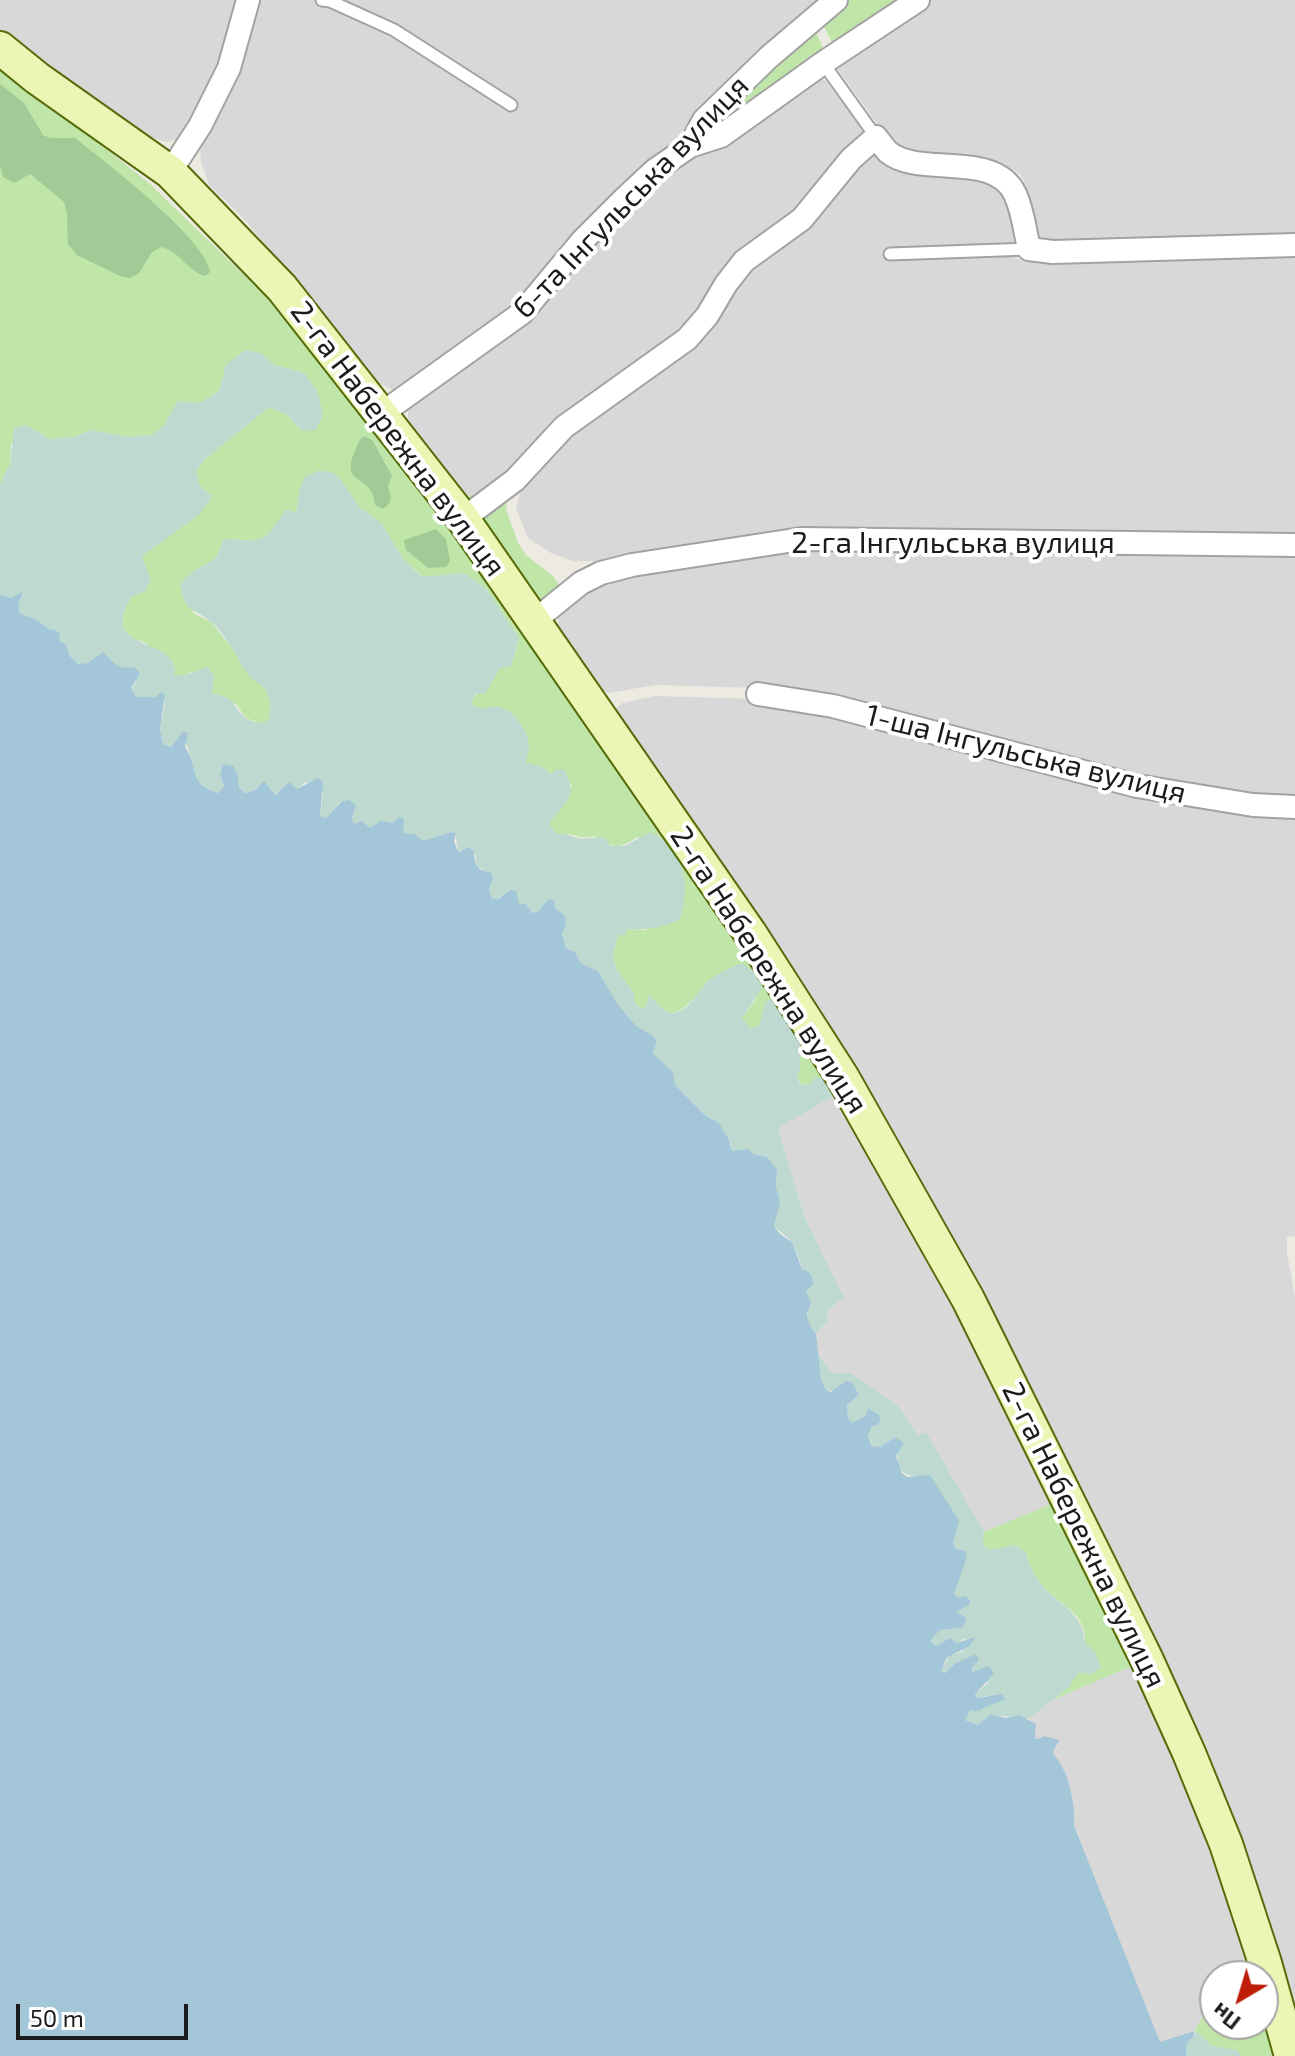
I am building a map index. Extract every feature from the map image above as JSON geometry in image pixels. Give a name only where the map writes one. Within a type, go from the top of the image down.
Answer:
[{"type":"main road","name":"2-га Набережна вулиця","points":[[0,48],[37,78],[170,172],[282,288],[463,519],[750,933],[843,1078],[968,1299],[1146,1658],[1226,1844],[1265,1963],[1291,2056]]},
{"type":"street","points":[[170,172],[200,126],[229,68],[248,0]]},
{"type":"street","name":"6-та Інгульська вулиця","points":[[381,414],[522,313],[582,241],[625,198],[655,170],[690,146],[704,120],[769,57],[836,0]]},
{"type":"street","points":[[690,146],[721,136],[918,0]]},
{"type":"street","points":[[463,519],[515,480],[564,427],[687,339],[707,316],[744,261],[802,219],[851,159],[876,137],[889,153],[906,160],[984,170],[1002,177],[1014,191],[1029,249],[1053,252],[1295,245]]},
{"type":"street","name":"2-га Інгульська вулиця","points":[[534,621],[581,583],[601,573],[632,565],[801,539],[1295,545]]},
{"type":"street","name":"1-ша Інгульська вулиця","points":[[758,694],[833,706],[1137,786],[1253,805],[1295,807]]},
{"type":"lane","points":[[322,0],[394,30],[511,105]]},
{"type":"lane","points":[[823,63],[876,137]]},
{"type":"lane","points":[[890,254],[1029,249]]},
{"type":"shaded area","points":[[0,0],[241,0],[213,84],[180,139],[166,142],[148,136],[40,63],[0,31]]},
{"type":"shaded area","points":[[259,0],[825,0],[525,300],[405,386],[393,390],[379,383],[243,218],[209,185],[200,147],[205,129],[242,57]]},
{"type":"shaded area","points":[[931,0],[1295,0],[1295,238],[1043,243],[1036,236],[1026,185],[1020,174],[999,161],[909,154],[892,144],[839,71],[841,61]]},
{"type":"shaded area","points":[[816,76],[826,81],[865,133],[860,140],[682,333],[485,494],[471,497],[457,493],[408,425],[408,409],[418,396],[590,244],[666,169]]},
{"type":"shaded area","points":[[866,156],[879,156],[997,184],[1012,210],[1015,259],[1295,254],[1295,536],[811,529],[601,561],[574,561],[551,553],[528,538],[516,508],[523,482],[568,432],[731,288]]},
{"type":"shaded area","points":[[245,350],[261,353],[274,365],[304,373],[317,391],[323,414],[316,430],[302,431],[286,414],[269,407],[204,460],[196,471],[200,486],[212,496],[200,514],[142,556],[151,580],[145,591],[131,597],[124,611],[122,627],[131,636],[166,655],[174,667],[175,676],[208,667],[214,676],[212,694],[229,699],[249,720],[260,723],[269,720],[270,704],[266,692],[247,673],[216,626],[187,605],[180,584],[216,558],[224,539],[257,540],[272,530],[286,510],[296,512],[305,477],[318,471],[332,472],[341,480],[360,508],[381,523],[404,560],[422,577],[464,573],[486,589],[519,638],[511,667],[500,668],[485,694],[477,693],[471,701],[473,706],[498,707],[514,716],[528,738],[526,763],[543,767],[549,773],[554,773],[555,769],[564,770],[571,787],[570,794],[549,824],[557,834],[605,838],[610,846],[625,846],[650,832],[671,848],[682,869],[685,893],[680,919],[655,928],[627,929],[625,935],[618,935],[613,955],[616,969],[634,993],[634,1001],[640,1008],[646,1007],[649,995],[668,1012],[681,1011],[708,981],[742,963],[753,971],[762,988],[742,1018],[751,1029],[759,1026],[765,1002],[771,999],[800,1040],[800,1069],[797,1076],[800,1084],[809,1085],[815,1077],[819,1078],[828,1083],[835,1095],[778,1128],[805,1218],[844,1298],[828,1310],[827,1321],[816,1334],[808,1321],[808,1287],[797,1255],[789,1239],[774,1226],[780,1203],[776,1186],[777,1169],[767,1157],[748,1149],[736,1153],[732,1151],[731,1144],[712,1118],[705,1115],[675,1085],[673,1072],[653,1053],[657,1041],[636,1026],[617,1003],[598,971],[581,963],[575,952],[566,948],[562,934],[566,925],[548,899],[539,911],[532,913],[519,904],[510,890],[492,899],[489,888],[493,879],[476,864],[476,855],[458,851],[455,833],[423,841],[403,833],[402,827],[392,824],[370,828],[354,824],[354,813],[341,801],[326,818],[320,816],[323,793],[306,782],[297,789],[289,783],[274,795],[259,785],[245,793],[239,788],[238,776],[220,775],[224,786],[218,793],[204,787],[196,777],[183,731],[171,747],[163,744],[160,729],[165,702],[156,697],[136,697],[131,689],[136,682],[107,658],[78,665],[70,656],[66,644],[58,641],[56,630],[20,613],[18,605],[23,593],[11,598],[0,595],[0,484],[10,464],[14,428],[26,425],[49,439],[76,437],[90,430],[128,437],[152,435],[164,425],[178,401],[200,403],[219,391],[226,365]]},
{"type":"shaded area","points":[[796,548],[1295,556],[1295,798],[1253,795],[1142,776],[757,688],[655,685],[609,693],[598,689],[557,627],[559,615],[589,589],[632,577]]},
{"type":"shaded area","points":[[23,592],[18,605],[20,613],[56,630],[60,635],[59,641],[66,644],[70,656],[78,664],[88,663],[103,652],[116,665],[134,667],[140,673],[131,688],[136,697],[156,697],[161,692],[165,694],[160,729],[163,744],[171,747],[183,731],[188,733],[185,747],[201,785],[218,793],[224,786],[220,775],[223,764],[233,766],[239,788],[245,793],[255,790],[264,781],[275,795],[289,782],[297,789],[318,778],[323,782],[320,816],[326,818],[342,801],[349,800],[356,805],[352,818],[354,824],[362,821],[370,828],[381,821],[392,823],[399,817],[404,819],[403,833],[415,834],[423,841],[456,833],[454,842],[458,851],[468,847],[473,850],[476,864],[481,870],[491,873],[493,879],[489,888],[492,899],[498,899],[510,890],[516,891],[519,904],[526,904],[532,913],[539,911],[548,899],[555,901],[554,907],[565,916],[566,925],[562,934],[566,948],[575,952],[581,963],[598,971],[617,1003],[636,1026],[657,1041],[653,1053],[673,1072],[675,1085],[705,1115],[719,1123],[732,1151],[748,1149],[767,1157],[777,1169],[776,1186],[780,1203],[774,1226],[792,1242],[802,1269],[812,1278],[813,1284],[806,1292],[811,1303],[807,1314],[816,1334],[821,1379],[826,1390],[831,1392],[846,1381],[852,1382],[859,1395],[847,1405],[848,1418],[852,1423],[866,1416],[868,1408],[879,1415],[881,1420],[872,1426],[868,1436],[872,1446],[880,1447],[895,1437],[904,1443],[896,1456],[902,1473],[907,1477],[930,1475],[959,1521],[953,1542],[956,1549],[965,1551],[967,1557],[954,1594],[958,1598],[966,1596],[970,1604],[956,1612],[966,1620],[962,1628],[940,1630],[930,1641],[936,1646],[950,1638],[957,1643],[975,1637],[970,1646],[946,1659],[941,1672],[945,1673],[954,1664],[976,1654],[979,1660],[972,1667],[973,1672],[989,1666],[994,1673],[974,1696],[1002,1694],[1005,1699],[979,1711],[970,1710],[965,1720],[978,1725],[991,1714],[1005,1718],[1019,1715],[1036,1724],[1035,1738],[1044,1736],[1059,1740],[1053,1753],[1070,1787],[1074,1825],[1160,2042],[1194,2031],[1194,2036],[1187,2043],[1186,2056],[0,2056],[0,595],[11,598]]},
{"type":"shaded area","points":[[655,696],[758,699],[825,710],[1001,762],[1132,796],[1251,815],[1295,817],[1295,1236],[1287,1237],[1287,1253],[1295,1297],[1295,2009],[1270,1920],[1206,1745],[989,1304],[849,1060],[616,716],[615,709],[622,703]]},
{"type":"shaded area","points":[[835,1095],[950,1298],[1053,1503],[984,1532],[926,1433],[917,1435],[899,1407],[833,1373],[818,1355],[816,1334],[827,1321],[828,1310],[843,1298],[805,1218],[778,1127]]},
{"type":"shaded area","points":[[818,1355],[833,1373],[851,1373],[899,1407],[917,1435],[926,1432],[984,1532],[983,1546],[990,1550],[1015,1545],[1026,1552],[1039,1581],[1076,1618],[1085,1643],[1095,1652],[1101,1667],[1093,1674],[1078,1673],[1070,1686],[1028,1719],[992,1715],[978,1725],[965,1720],[969,1710],[989,1695],[973,1696],[988,1683],[974,1672],[972,1667],[975,1663],[954,1664],[945,1673],[940,1672],[950,1655],[962,1652],[974,1641],[964,1639],[957,1643],[950,1638],[936,1647],[929,1641],[940,1630],[962,1628],[956,1612],[964,1608],[954,1595],[963,1565],[953,1542],[955,1530],[923,1477],[901,1470],[895,1437],[874,1448],[868,1436],[872,1426],[866,1416],[852,1423],[848,1418],[847,1405],[859,1395],[826,1390],[821,1379]]},
{"type":"shaded area","points":[[1132,1666],[1182,1774],[1227,1898],[1246,1960],[1199,1960],[1199,2023],[1195,2030],[1160,2043],[1074,1824],[1072,1797],[1053,1753],[1057,1746],[1044,1736],[1035,1738],[1036,1724],[1028,1719],[1050,1701]]},
{"type":"shaded area","points":[[1195,2030],[1199,2040],[1206,2040],[1212,2046],[1237,2050],[1241,2056],[1186,2056],[1187,2043]]},
{"type":"green space","points":[[848,0],[907,0],[834,46],[822,23]]},
{"type":"green space","points":[[815,30],[824,50],[708,135],[708,124]]},
{"type":"green space","points":[[0,64],[150,184],[274,304],[451,526],[738,940],[833,1087],[813,1082],[801,1084],[797,1076],[800,1069],[800,1040],[771,1000],[760,1026],[751,1029],[742,1018],[756,999],[707,982],[688,1004],[676,1012],[664,1010],[649,996],[646,1007],[640,1008],[634,1001],[634,993],[616,969],[613,955],[618,934],[627,929],[645,930],[685,888],[678,856],[637,837],[616,846],[595,836],[557,834],[549,824],[572,785],[526,763],[529,745],[498,707],[483,710],[473,706],[471,701],[516,650],[519,638],[486,589],[464,573],[423,577],[404,560],[381,523],[360,508],[350,494],[300,488],[296,512],[278,521],[271,534],[260,541],[224,539],[216,558],[194,571],[193,613],[211,622],[237,654],[249,675],[268,691],[270,720],[260,723],[246,718],[236,704],[212,694],[192,671],[184,676],[175,676],[146,643],[132,638],[122,627],[124,611],[131,597],[145,591],[142,556],[211,495],[200,486],[196,471],[204,460],[269,407],[286,414],[302,431],[304,373],[274,365],[261,353],[226,365],[219,391],[200,403],[178,401],[164,426],[152,435],[128,437],[90,430],[76,437],[49,439],[26,425],[11,444],[10,464],[0,484]]},
{"type":"green space","points":[[0,84],[24,103],[43,135],[75,138],[152,201],[192,241],[210,272],[205,276],[193,270],[168,249],[161,247],[152,252],[139,273],[130,278],[77,255],[68,244],[64,202],[30,174],[14,183],[3,177],[0,165]]},
{"type":"green space","points":[[365,436],[373,441],[392,476],[388,486],[390,501],[383,509],[375,505],[368,487],[352,474],[353,455]]},
{"type":"green space","points":[[510,475],[506,509],[518,543],[527,556],[553,576],[559,585],[555,597],[542,604],[457,493],[480,495]]},
{"type":"green space","points":[[436,529],[446,539],[450,561],[446,567],[428,568],[406,550],[404,540]]},
{"type":"green space","points":[[1053,1503],[1132,1666],[1050,1701],[1069,1685],[1079,1662],[1085,1639],[1080,1621],[1038,1580],[1026,1552],[1015,1545],[990,1550],[982,1546],[984,1532]]},
{"type":"green space","points":[[1206,2040],[1269,2040],[1274,2056],[1241,2056],[1236,2050],[1212,2046]]}]
